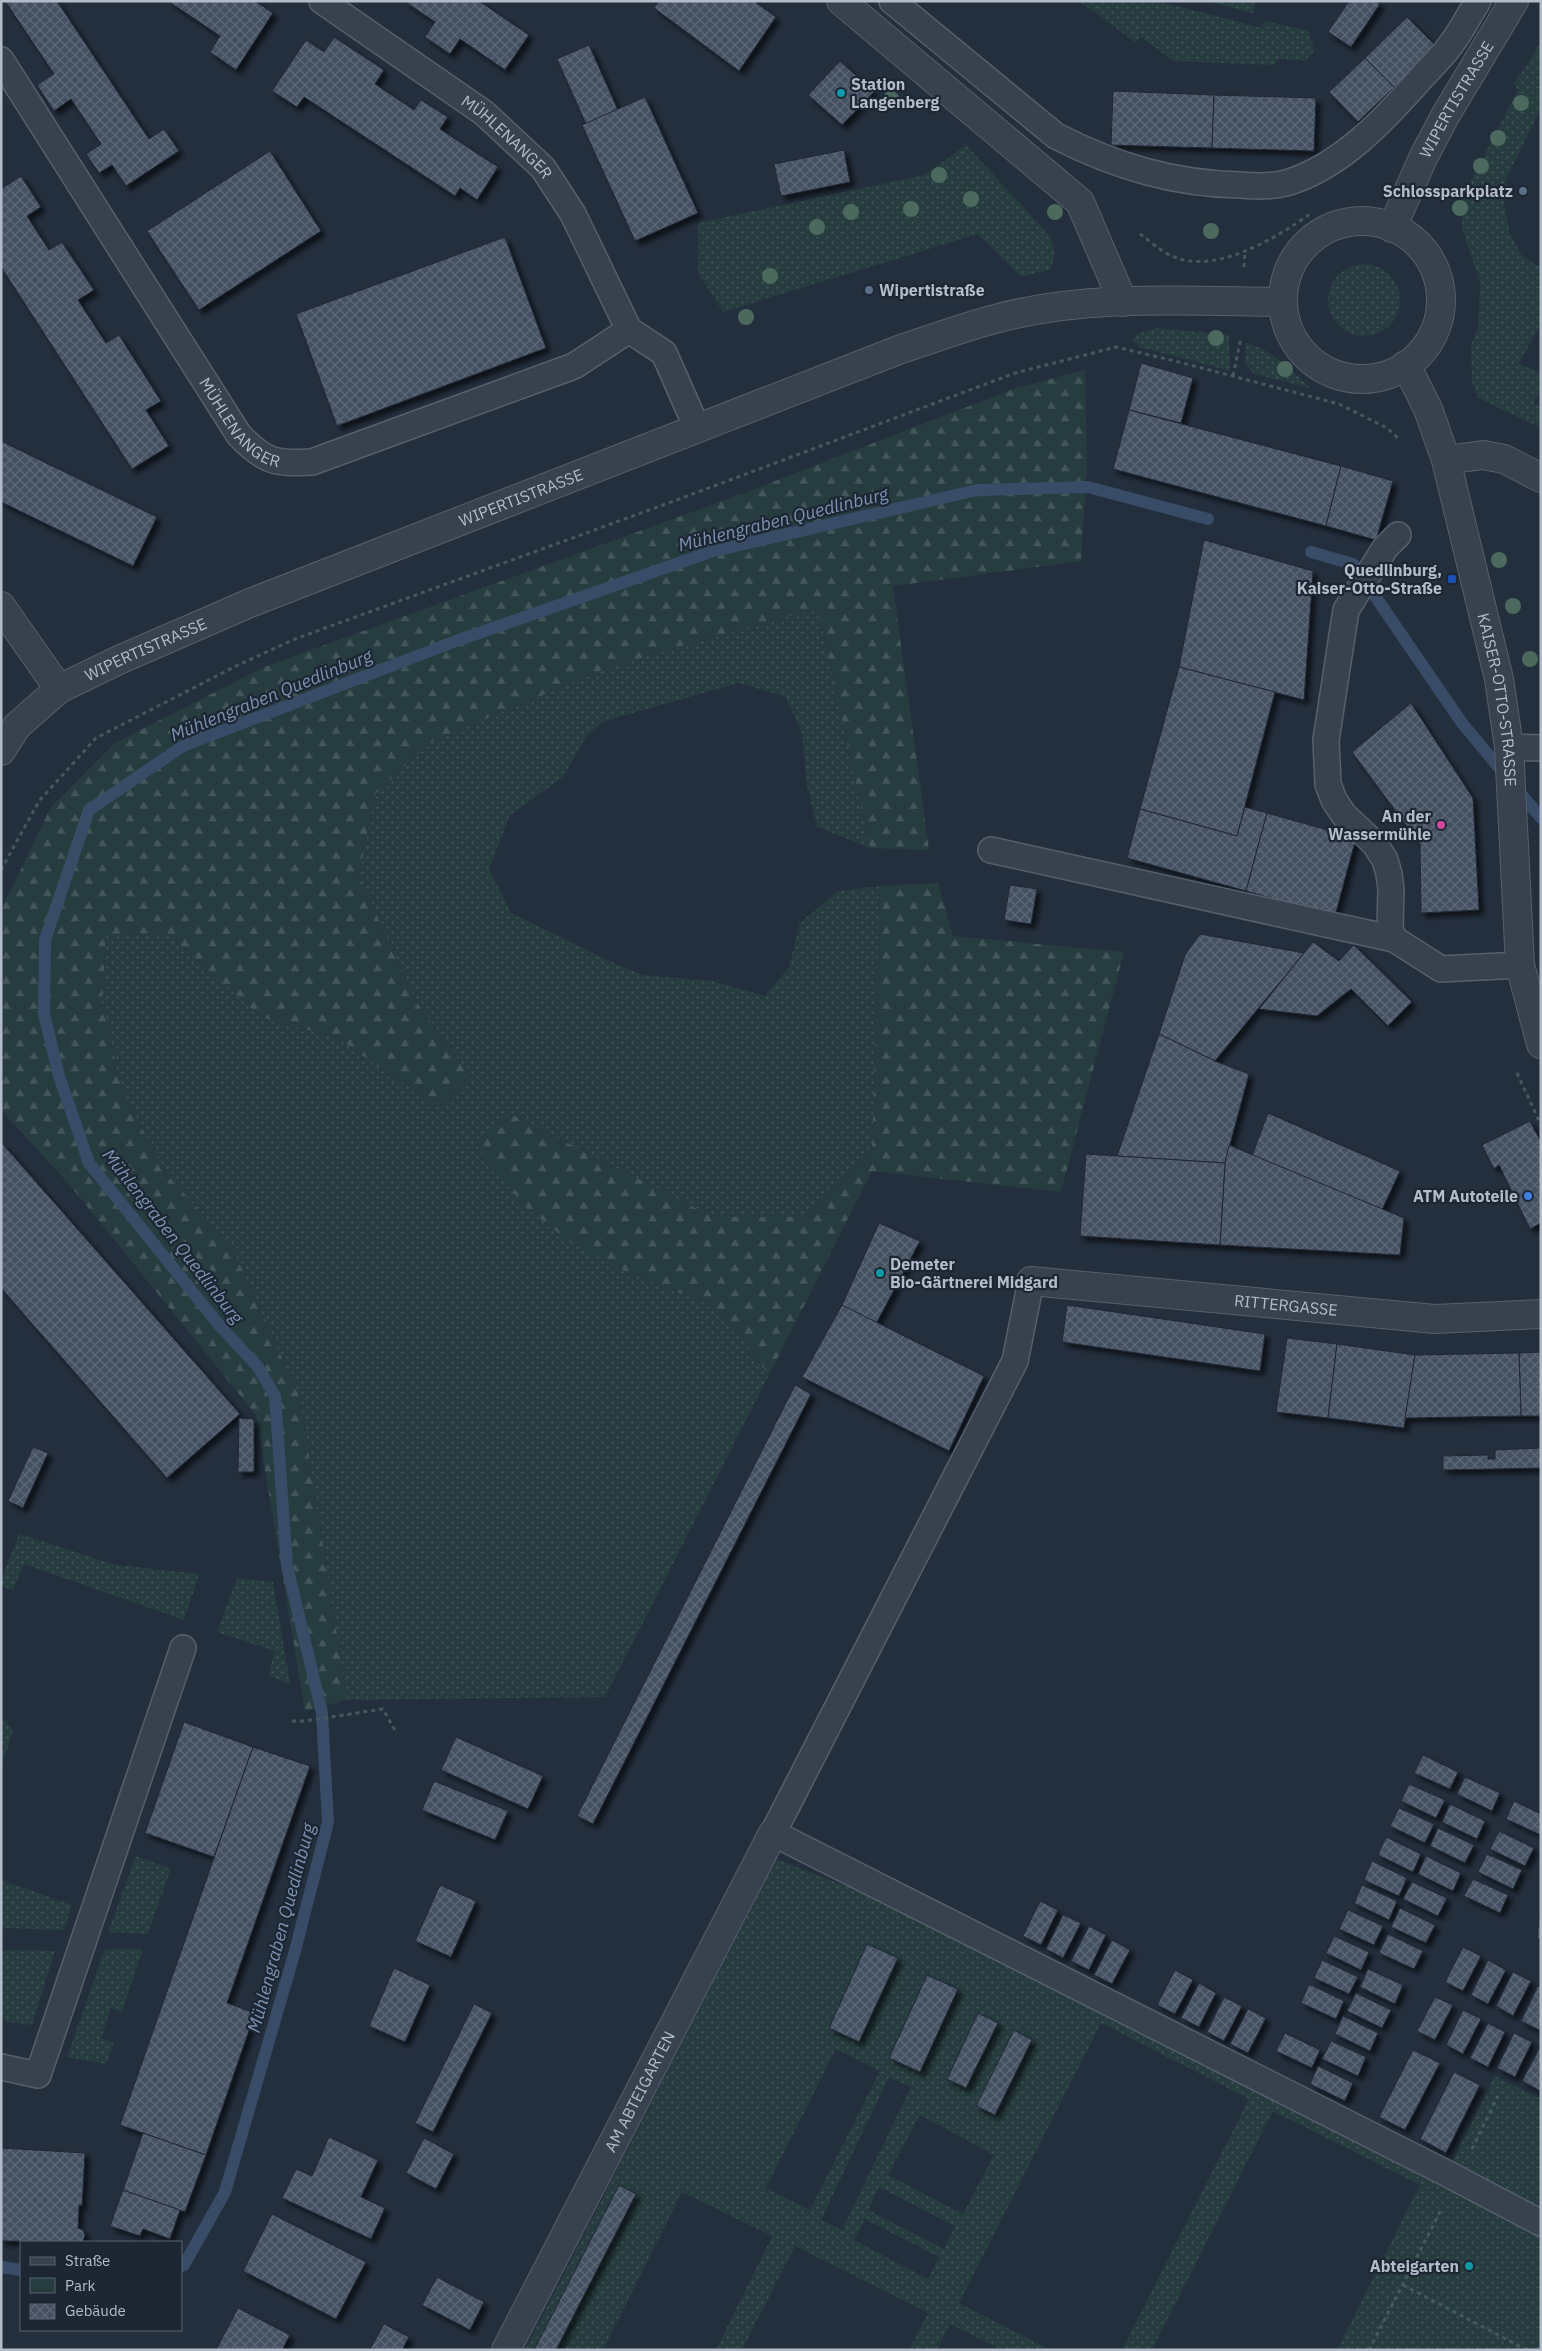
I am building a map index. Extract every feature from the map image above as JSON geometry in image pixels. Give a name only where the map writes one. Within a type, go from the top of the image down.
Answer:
[{"type":"street","points":[[841,1],[1080,202],[1123,302]]},
{"type":"street","name":"WIPERTISTRASSE","points":[[1392,228],[1422,158],[1462,84],[1514,1]]},
{"type":"street","points":[[1354,222],[1380,224],[1392,228],[1413,240],[1429,258],[1440,292],[1439,316],[1435,328],[1424,349],[1395,372],[1370,379],[1344,377],[1326,370],[1310,359],[1293,339],[1288,328],[1283,302],[1287,276],[1292,264],[1298,253],[1318,235],[1341,224],[1354,222]]},
{"type":"street","name":"WIPERTISTRASSE","points":[[1,751],[17,726],[59,690],[121,659],[250,603],[901,349],[996,319],[1035,311],[1123,302],[1283,302]]},
{"type":"street","name":"KAISER-OTTO-STRASSE","points":[[1406,365],[1428,409],[1446,460],[1494,655],[1509,747],[1515,836],[1520,965],[1541,1044]]},
{"type":"street","points":[[1446,460],[1483,455],[1504,459],[1541,478]]},
{"type":"street","points":[[1,606],[59,690]]},
{"type":"street","name":"RITTERGASSE","points":[[1031,1281],[1435,1319],[1541,1314]]},
{"type":"street","name":"AM ABTEIGARTEN","points":[[506,2350],[773,1833]]},
{"type":"lane","name":"MÜHLENANGER","points":[[1,60],[234,428],[257,453],[283,464],[312,462],[574,366],[629,330],[573,214],[543,168],[484,113],[322,1]]},
{"type":"lane","points":[[892,1],[1056,136],[1075,146],[1122,165],[1175,180],[1205,184],[1269,186],[1315,172],[1361,139],[1452,44],[1478,1]]},
{"type":"lane","points":[[629,330],[664,353],[697,428]]},
{"type":"lane","points":[[1392,542],[1346,610],[1327,732],[1326,766],[1328,784],[1334,800],[1344,815],[1375,844],[1385,860],[1390,874],[1390,928],[1394,939]]},
{"type":"lane","points":[[1509,747],[1541,748]]},
{"type":"lane","points":[[991,850],[1394,939],[1441,969],[1520,965]]},
{"type":"lane","points":[[1031,1281],[1015,1361],[773,1833],[1541,2223]]},
{"type":"lane","points":[[1,2067],[38,2075],[184,1648]]},
{"type":"path","points":[[1140,234],[1172,256],[1194,261],[1213,260],[1245,251],[1294,225],[1318,208]]},
{"type":"path","points":[[1244,267],[1245,251]]},
{"type":"path","points":[[1233,376],[1242,334]]},
{"type":"path","points":[[1,870],[38,801],[96,738],[236,666],[295,639],[683,498],[1015,372],[1116,348],[1340,404],[1387,428],[1397,439],[1446,460]]},
{"type":"path","points":[[292,1721],[304,1722],[347,1713],[383,1709],[397,1734]]},
{"type":"path","points":[[1369,2350],[1498,2096]]},
{"type":"path","points":[[1403,2285],[1527,2350]]},
{"type":"green space","points":[[1079,1],[1157,1],[1262,28],[1264,21],[1309,31],[1314,51],[1305,61],[1277,59],[1275,65],[1173,61],[1141,37],[1135,42]]},
{"type":"green space","points":[[1206,1],[1256,1],[1253,13]]},
{"type":"green space","points":[[1541,42],[1541,108],[1506,179],[1504,203],[1510,234],[1522,256],[1541,268],[1541,323],[1519,364],[1541,373],[1541,390],[1534,403],[1541,407],[1541,428],[1478,398],[1472,382],[1471,346],[1478,328],[1480,283],[1462,228],[1462,198],[1518,90],[1514,84]]},
{"type":"green space","points":[[966,145],[1050,236],[1055,253],[1051,269],[1021,277],[978,234],[723,312],[698,273],[698,223],[924,175]]},
{"type":"green space","points":[[1371,264],[1390,274],[1398,286],[1400,300],[1398,314],[1390,326],[1378,334],[1357,336],[1338,326],[1330,314],[1328,293],[1338,274],[1350,266]]},
{"type":"green space","points":[[1157,328],[1229,335],[1230,371],[1140,347],[1133,341],[1136,334]]},
{"type":"green space","points":[[1246,343],[1273,355],[1310,388],[1254,374],[1245,363]]},
{"type":"green space","points":[[1085,370],[1087,462],[1081,561],[893,586],[929,850],[870,848],[818,608],[609,667],[429,743],[374,795],[359,877],[417,1003],[473,1079],[438,1107],[337,1038],[261,1017],[167,933],[106,934],[102,1002],[121,1087],[164,1171],[233,1249],[300,1398],[347,1700],[305,1711],[256,1415],[69,1184],[1,1110],[1,910],[51,807],[115,743],[264,667],[739,495],[1016,388]]},
{"type":"green space","points":[[818,608],[870,848],[817,827],[807,785],[802,734],[786,697],[739,683],[604,721],[587,735],[563,777],[510,815],[489,869],[511,913],[605,959],[643,975],[713,981],[765,996],[789,967],[800,923],[838,891],[880,886],[872,1150],[805,1217],[713,1217],[511,1114],[618,1268],[676,1292],[714,1303],[769,1375],[605,1697],[347,1700],[300,1398],[233,1249],[164,1171],[121,1087],[102,1002],[106,934],[167,933],[261,1017],[337,1038],[438,1107],[473,1079],[417,1003],[359,877],[374,795],[429,743],[609,667]]},
{"type":"green space","points":[[938,883],[953,936],[1124,952],[1061,1192],[872,1171],[769,1375],[714,1303],[676,1292],[618,1268],[565,1238],[524,1206],[475,1143],[511,1114],[713,1217],[805,1217],[872,1150],[880,886]]},
{"type":"green space","points":[[19,1534],[116,1565],[199,1574],[184,1620],[24,1564],[13,1590],[1,1586],[1,1580]]},
{"type":"green space","points":[[237,1578],[273,1582],[290,1684],[269,1676],[274,1651],[217,1632]]},
{"type":"green space","points":[[1,1717],[13,1730],[1,1769]]},
{"type":"green space","points":[[136,1856],[171,1869],[148,1934],[108,1932]]},
{"type":"green space","points":[[776,1859],[877,1898],[1442,2181],[1495,2076],[1541,2099],[1541,2350],[1337,2350],[1420,2185],[1273,2111],[1152,2350],[1122,2350],[1249,2099],[1101,2023],[959,2303],[1051,2350],[1001,2350],[950,2324],[937,2350],[909,2350],[928,2313],[795,2246],[742,2350],[716,2350],[772,2236],[682,2192],[603,2350],[525,2350]],"holes":[[[836,2049],[880,2071],[810,2210],[766,2188]],[[889,2077],[911,2087],[842,2230],[821,2220]],[[920,2115],[994,2155],[963,2214],[888,2175]],[[879,2187],[955,2226],[944,2249],[868,2210]],[[865,2219],[939,2257],[928,2279],[854,2240]]]},
{"type":"green space","points":[[1,1880],[72,1905],[64,1930],[1,1928]]},
{"type":"green space","points":[[105,1949],[143,1949],[122,2012],[111,2008],[101,2038],[114,2043],[106,2064],[67,2057]]},
{"type":"green space","points":[[1,1950],[55,1951],[32,2025],[1,2021]]},
{"type":"building","points":[[5,1],[57,1],[149,139],[164,129],[179,151],[126,186],[112,165],[99,173],[86,154],[101,144],[71,99],[54,111],[37,85],[54,74]]},
{"type":"building","points":[[168,1],[255,1],[273,13],[236,70],[210,52],[220,36]]},
{"type":"building","points":[[404,1],[479,1],[529,35],[505,70],[460,39],[450,54],[425,37],[435,22]]},
{"type":"building","points":[[659,1],[754,1],[776,17],[739,71],[654,8]]},
{"type":"building","points":[[1349,1],[1376,1],[1380,4],[1351,47],[1328,32]]},
{"type":"building","points":[[1407,17],[1437,47],[1394,87],[1365,58]]},
{"type":"building","points":[[334,37],[384,70],[375,84],[414,110],[421,100],[448,117],[440,129],[498,167],[477,200],[460,188],[455,196],[304,97],[297,107],[272,91],[306,40],[324,52]]},
{"type":"building","points":[[589,45],[618,110],[586,124],[557,59]]},
{"type":"building","points":[[1365,58],[1394,87],[1358,122],[1329,92]]},
{"type":"building","name":"Station Langenberg","points":[[840,61],[874,92],[842,125],[808,95]]},
{"type":"building","points":[[1113,91],[1214,95],[1212,148],[1111,145]]},
{"type":"building","points":[[1214,95],[1316,98],[1314,151],[1212,148]]},
{"type":"building","points":[[645,97],[698,213],[635,241],[582,125]]},
{"type":"building","points":[[844,150],[850,182],[781,196],[774,164]]},
{"type":"building","points":[[270,151],[321,231],[199,310],[147,231]]},
{"type":"building","points":[[21,176],[41,207],[27,216],[49,250],[62,242],[94,290],[78,300],[106,343],[119,335],[161,401],[146,410],[169,446],[132,469],[1,267],[1,189]]},
{"type":"building","points":[[505,237],[546,348],[337,426],[296,314]]},
{"type":"building","points":[[1141,363],[1193,378],[1181,423],[1129,410]]},
{"type":"building","points":[[1129,410],[1341,466],[1326,526],[1113,469]]},
{"type":"building","points":[[1,441],[157,517],[133,566],[1,502]]},
{"type":"building","points":[[1341,466],[1393,481],[1376,540],[1326,526]]},
{"type":"building","points":[[1204,540],[1313,571],[1304,700],[1179,667]]},
{"type":"building","points":[[1179,667],[1275,692],[1237,836],[1140,809]]},
{"type":"building","name":"An der Wassermühle","points":[[1411,703],[1473,798],[1479,910],[1421,913],[1420,844],[1352,752]]},
{"type":"building","points":[[1245,807],[1267,813],[1246,891],[1127,858],[1140,809],[1237,836]]},
{"type":"building","points":[[1267,813],[1356,838],[1335,916],[1246,891]]},
{"type":"building","points":[[1010,885],[1037,889],[1031,924],[1004,920]]},
{"type":"building","points":[[1200,934],[1304,953],[1215,1061],[1159,1034],[1185,955]]},
{"type":"building","points":[[1313,942],[1339,961],[1354,945],[1412,1002],[1388,1026],[1351,989],[1317,1016],[1259,1009]]},
{"type":"building","points":[[1159,1034],[1215,1061],[1249,1074],[1225,1163],[1117,1156]]},
{"type":"building","points":[[1268,1113],[1400,1171],[1382,1210],[1252,1156]]},
{"type":"building","name":"ATM Autoteile","points":[[1530,1121],[1541,1142],[1541,1223],[1530,1229],[1499,1165],[1494,1169],[1482,1145]]},
{"type":"building","points":[[1,1142],[240,1414],[167,1478],[1,1288]]},
{"type":"building","points":[[1229,1145],[1404,1218],[1400,1255],[1220,1245],[1225,1163]]},
{"type":"building","points":[[1086,1154],[1225,1163],[1220,1245],[1080,1236]]},
{"type":"building","name":"Demeter Bio-Gärtnerei Midgard","points":[[879,1223],[920,1241],[876,1324],[842,1305]]},
{"type":"building","points":[[842,1305],[984,1376],[949,1451],[802,1377]]},
{"type":"building","points":[[1067,1305],[1265,1334],[1260,1371],[1062,1342]]},
{"type":"building","points":[[1287,1338],[1337,1344],[1328,1418],[1276,1412]]},
{"type":"building","points":[[1337,1344],[1415,1355],[1404,1428],[1328,1418]]},
{"type":"building","points":[[1541,1352],[1541,1416],[1521,1416],[1519,1353]]},
{"type":"building","points":[[1519,1353],[1521,1416],[1405,1418],[1415,1355]]},
{"type":"building","points":[[795,1385],[811,1394],[593,1824],[577,1816]]},
{"type":"building","points":[[239,1418],[254,1419],[254,1472],[238,1472]]},
{"type":"building","points":[[33,1447],[48,1453],[23,1508],[8,1501]]},
{"type":"building","points":[[1541,1448],[1541,1468],[1443,1470],[1443,1456],[1488,1455],[1488,1459],[1495,1459],[1495,1450]]},
{"type":"building","points":[[184,1722],[253,1747],[214,1857],[145,1833]]},
{"type":"building","points":[[456,1737],[543,1776],[528,1809],[441,1770]]},
{"type":"building","points":[[253,1747],[310,1766],[227,2003],[255,2013],[206,2155],[120,2125]]},
{"type":"building","points":[[1423,1755],[1458,1772],[1450,1789],[1414,1773]]},
{"type":"building","points":[[1465,1777],[1500,1793],[1492,1811],[1457,1794]]},
{"type":"building","points":[[434,1781],[508,1811],[495,1840],[422,1810]]},
{"type":"building","points":[[1409,1784],[1445,1800],[1436,1818],[1401,1801]]},
{"type":"building","points":[[1514,1801],[1541,1814],[1541,1835],[1506,1819]]},
{"type":"building","points":[[1450,1804],[1485,1821],[1477,1839],[1442,1822]]},
{"type":"building","points":[[1399,1808],[1434,1824],[1425,1843],[1390,1826]]},
{"type":"building","points":[[1438,1828],[1474,1845],[1465,1863],[1430,1846]]},
{"type":"building","points":[[1499,1831],[1534,1848],[1525,1866],[1490,1849]]},
{"type":"building","points":[[1386,1837],[1421,1854],[1413,1872],[1378,1855]]},
{"type":"building","points":[[1487,1854],[1522,1870],[1513,1889],[1478,1872]]},
{"type":"building","points":[[1426,1856],[1461,1873],[1453,1891],[1418,1874]]},
{"type":"building","points":[[1372,1861],[1407,1878],[1399,1896],[1364,1880]]},
{"type":"building","points":[[1473,1879],[1508,1895],[1500,1913],[1464,1896]]},
{"type":"building","points":[[1412,1882],[1447,1898],[1438,1916],[1403,1899]]},
{"type":"building","points":[[440,1885],[476,1901],[451,1957],[415,1941]]},
{"type":"building","points":[[1362,1885],[1397,1901],[1389,1920],[1354,1903]]},
{"type":"building","points":[[1040,1901],[1058,1910],[1041,1945],[1023,1936]]},
{"type":"building","points":[[1541,1904],[1541,1939],[1537,1939]]},
{"type":"building","points":[[1400,1908],[1435,1925],[1426,1943],[1391,1927]]},
{"type":"building","points":[[1348,1910],[1383,1926],[1374,1945],[1339,1929]]},
{"type":"building","points":[[1063,1915],[1081,1923],[1063,1958],[1046,1949]]},
{"type":"building","points":[[1089,1926],[1106,1935],[1089,1970],[1071,1961]]},
{"type":"building","points":[[1388,1934],[1423,1951],[1414,1969],[1379,1953]]},
{"type":"building","points":[[1334,1936],[1369,1952],[1361,1970],[1326,1953]]},
{"type":"building","points":[[1112,1940],[1130,1950],[1112,1984],[1094,1975]]},
{"type":"building","points":[[867,1944],[898,1958],[859,2042],[829,2028]]},
{"type":"building","points":[[1463,1947],[1481,1956],[1463,1991],[1445,1982]]},
{"type":"building","points":[[1322,1960],[1358,1977],[1349,1994],[1314,1978]]},
{"type":"building","points":[[1488,1960],[1506,1970],[1488,2004],[1471,1995]]},
{"type":"building","points":[[394,1968],[430,1985],[405,2042],[369,2026]]},
{"type":"building","points":[[1368,1969],[1403,1985],[1395,2004],[1360,1987]]},
{"type":"building","points":[[1175,1970],[1193,1980],[1175,2014],[1157,2005]]},
{"type":"building","points":[[1513,1972],[1531,1981],[1513,2016],[1496,2006]]},
{"type":"building","points":[[927,1975],[958,1989],[920,2072],[889,2058]]},
{"type":"building","points":[[1199,1983],[1216,1993],[1199,2027],[1181,2018]]},
{"type":"building","points":[[1309,1984],[1344,2001],[1336,2019],[1301,2003]]},
{"type":"building","points":[[1538,1986],[1541,1987],[1541,2026],[1539,2030],[1521,2021]]},
{"type":"building","points":[[1356,1993],[1391,2010],[1382,2028],[1347,2011]]},
{"type":"building","points":[[1224,1997],[1242,2006],[1224,2041],[1207,2032]]},
{"type":"building","points":[[1435,1997],[1453,2005],[1435,2040],[1417,2031]]},
{"type":"building","points":[[474,2004],[492,2013],[433,2132],[415,2123]]},
{"type":"building","points":[[1248,2009],[1266,2018],[1248,2053],[1230,2044]]},
{"type":"building","points":[[1463,2010],[1481,2019],[1463,2054],[1446,2045]]},
{"type":"building","points":[[978,2013],[998,2023],[966,2088],[947,2079]]},
{"type":"building","points":[[1343,2016],[1378,2033],[1370,2051],[1335,2034]]},
{"type":"building","points":[[1488,2023],[1505,2032],[1488,2067],[1470,2058]]},
{"type":"building","points":[[1014,2030],[1032,2040],[995,2115],[976,2106]]},
{"type":"building","points":[[1285,2033],[1320,2050],[1312,2068],[1276,2051]]},
{"type":"building","points":[[1514,2033],[1532,2042],[1515,2077],[1497,2068]]},
{"type":"building","points":[[1331,2041],[1366,2057],[1358,2076],[1322,2059]]},
{"type":"building","points":[[1541,2048],[1540,2091],[1522,2081]]},
{"type":"building","points":[[1413,2050],[1440,2063],[1405,2130],[1379,2117]]},
{"type":"building","points":[[1318,2066],[1353,2083],[1345,2101],[1310,2084]]},
{"type":"building","points":[[1454,2072],[1480,2085],[1446,2153],[1420,2139]]},
{"type":"building","points":[[143,2133],[206,2155],[185,2212],[123,2190]]},
{"type":"building","points":[[329,2137],[378,2160],[361,2197],[385,2208],[371,2239],[282,2198],[296,2169],[312,2176]]},
{"type":"building","points":[[424,2138],[454,2154],[436,2189],[406,2173]]},
{"type":"building","points":[[1,2148],[85,2153],[82,2206],[79,2205],[78,2228],[83,2230],[85,2235],[83,2241],[1,2241]]},
{"type":"building","points":[[619,2185],[636,2194],[556,2350],[534,2350]]},
{"type":"building","points":[[123,2190],[180,2210],[170,2239],[143,2229],[140,2236],[110,2226]]},
{"type":"building","points":[[272,2214],[366,2262],[336,2319],[243,2271]]},
{"type":"building","points":[[437,2277],[484,2302],[470,2330],[422,2305]]},
{"type":"building","points":[[238,2308],[290,2335],[282,2350],[216,2350]]},
{"type":"building","points":[[384,2324],[409,2337],[402,2350],[370,2349]]},
{"type":"waterway","name":"Mühlengraben Quedlinburg","points":[[182,2266],[225,2192],[295,1951],[328,1822],[322,1713],[287,1566],[275,1396],[258,1367],[219,1325],[89,1163],[59,1076],[44,1014],[45,940],[89,810],[183,746],[456,641],[710,552],[977,490],[1088,487],[1208,519]]},
{"type":"waterway","name":"Mühlengraben Quedlinburg","points":[[1311,552],[1353,564],[1462,723],[1541,818]]},
{"type":"waterway","name":"Mühlengraben Quedlinburg","points":[[1,2267],[20,2270]]},
{"type":"place","name":"Station Langenberg","points":[[841,93]]},
{"type":"place","name":"Schlossparkplatz","points":[[1523,191]]},
{"type":"place","name":"Wipertistraße","points":[[869,290]]},
{"type":"place","name":"Quedlinburg, Kaiser-Otto-Straße","points":[[1452,579]]},
{"type":"place","name":"An der Wassermühle","points":[[1441,825]]},
{"type":"place","name":"ATM Autoteile","points":[[1528,1196]]},
{"type":"place","name":"Demeter Bio-Gärtnerei Midgard","points":[[880,1273]]},
{"type":"place","name":"Abteigarten","points":[[1469,2266]]}]
